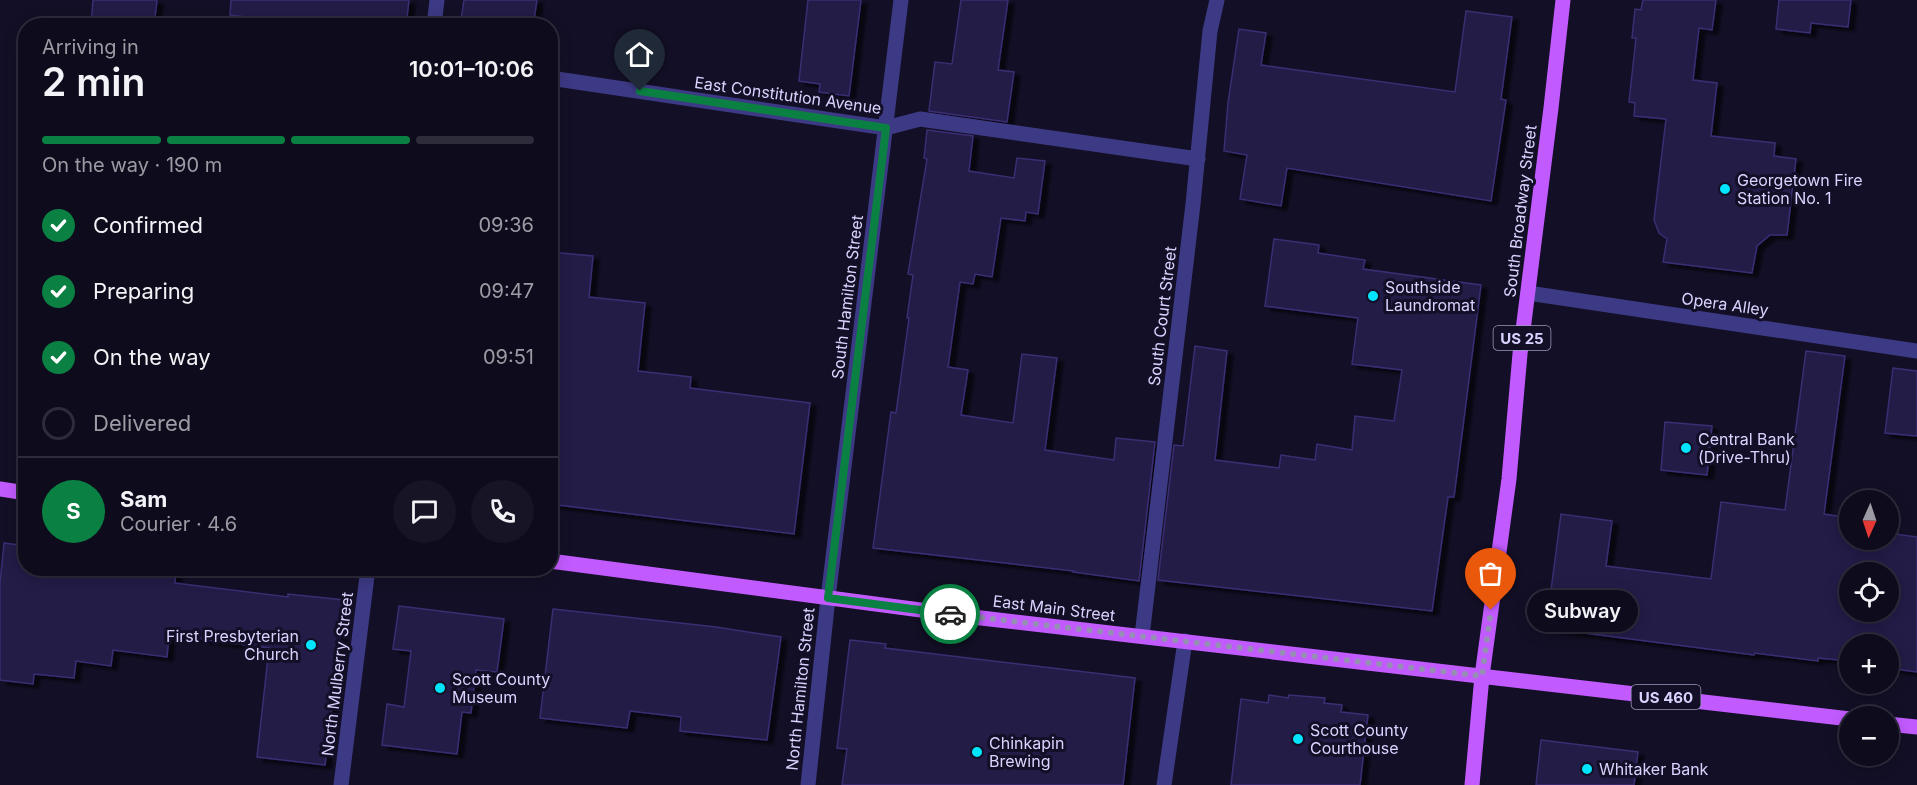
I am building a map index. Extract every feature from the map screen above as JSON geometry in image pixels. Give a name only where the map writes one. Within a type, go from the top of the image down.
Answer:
[{"type":"main road","name":"South Broadway Street","points":[[1482,676],[1509,479],[1520,354],[1563,0]]},
{"type":"main road","points":[[0,489],[18,492]]},
{"type":"main road","name":"East Main Street","points":[[558,562],[828,598],[1482,676]]},
{"type":"main road","name":"US 460","points":[[1482,676],[1839,718]]},
{"type":"main road","name":"US 25","points":[[1472,785],[1482,676]]},
{"type":"main road","points":[[1899,725],[1917,727]]},
{"type":"street","points":[[435,18],[437,0]]},
{"type":"street","name":"South Hamilton Street","points":[[828,598],[901,0]]},
{"type":"street","name":"South Court Street","points":[[1142,636],[1198,159],[1210,31],[1217,0]]},
{"type":"street","name":"East Constitution Avenue","points":[[558,79],[886,128],[920,119],[1198,159]]},
{"type":"street","name":"Opera Alley","points":[[1528,293],[1917,351]]},
{"type":"street","name":"North Mulberry Street","points":[[341,785],[367,576]]},
{"type":"street","name":"North Hamilton Street","points":[[808,785],[828,598]]},
{"type":"street","points":[[1164,785],[1185,641]]},
{"type":"building","points":[[93,0],[157,0],[155,18],[92,18]]},
{"type":"building","points":[[231,0],[409,0],[407,18],[253,18],[230,15]]},
{"type":"building","points":[[464,0],[537,0],[534,18],[461,18]]},
{"type":"building","points":[[808,0],[861,0],[849,96],[819,92],[820,84],[799,81]]},
{"type":"building","points":[[961,0],[1008,0],[998,70],[1014,72],[1007,122],[929,111],[935,62],[952,64]]},
{"type":"building","name":"Georgetown Fire Station No. 1","points":[[1643,0],[1716,0],[1712,30],[1699,28],[1693,80],[1717,83],[1711,136],[1775,143],[1774,156],[1796,159],[1787,235],[1770,235],[1757,246],[1752,273],[1663,262],[1667,239],[1659,233],[1654,220],[1666,119],[1634,116],[1635,103],[1629,102],[1636,38],[1632,38],[1635,9],[1641,10]]},
{"type":"building","points":[[1779,0],[1851,0],[1848,27],[1811,23],[1810,33],[1776,29]]},
{"type":"building","points":[[1466,11],[1512,17],[1501,99],[1506,100],[1491,201],[1287,168],[1281,206],[1240,199],[1247,155],[1224,151],[1228,103],[1239,29],[1266,33],[1261,65],[1455,92]]},
{"type":"building","points":[[927,130],[973,136],[969,171],[1014,178],[1017,158],[1045,161],[1038,214],[1026,212],[1025,221],[1001,218],[992,277],[975,274],[973,284],[960,282],[948,367],[968,370],[961,415],[1013,423],[1022,354],[1057,358],[1045,450],[1114,460],[1116,438],[1155,442],[1139,581],[1074,571],[873,548],[891,412],[896,413],[909,318],[907,318],[913,275],[908,274],[927,159],[924,158]]},
{"type":"building","points":[[1274,239],[1319,245],[1318,253],[1365,260],[1363,269],[1481,285],[1454,497],[1448,497],[1432,611],[1158,580],[1174,445],[1183,446],[1195,346],[1227,351],[1215,460],[1279,468],[1281,455],[1315,460],[1317,444],[1352,450],[1355,416],[1394,421],[1402,370],[1352,364],[1358,318],[1265,306]]},
{"type":"building","points":[[558,253],[593,256],[589,297],[645,303],[638,371],[691,377],[690,388],[810,403],[794,534],[558,505]]},
{"type":"building","points":[[1806,351],[1845,356],[1824,514],[1839,516],[1839,550],[1899,550],[1899,535],[1917,537],[1917,672],[1899,670],[1899,634],[1839,634],[1839,660],[1818,658],[1818,661],[1546,628],[1561,514],[1612,521],[1606,566],[1711,579],[1721,502],[1785,510]]},
{"type":"building","points":[[1893,368],[1917,371],[1917,436],[1885,433]]},
{"type":"building","name":"Central Bank (Drive-Thru)","points":[[1665,422],[1712,426],[1707,475],[1661,470]]},
{"type":"building","points":[[4,543],[18,545],[18,576],[175,576],[175,583],[288,597],[288,594],[344,600],[325,765],[257,757],[269,648],[169,635],[167,657],[113,650],[111,666],[76,661],[74,678],[34,674],[33,684],[0,680],[0,583]]},
{"type":"building","name":"Scott County Museum","points":[[399,606],[504,619],[497,672],[476,670],[471,713],[462,712],[457,754],[382,745],[387,704],[404,707],[411,651],[393,649]]},
{"type":"building","points":[[553,609],[716,627],[781,637],[767,740],[680,731],[681,717],[630,711],[627,728],[540,718]]},
{"type":"building","points":[[850,640],[886,644],[885,648],[1135,678],[1123,785],[842,785],[847,749],[837,748]]},
{"type":"building","name":"Scott County Courthouse","points":[[1269,695],[1288,698],[1289,695],[1325,698],[1324,703],[1342,705],[1341,712],[1368,715],[1360,785],[1231,785],[1241,699],[1268,703]]},
{"type":"building","name":"Whitaker Bank","points":[[1541,740],[1638,752],[1634,785],[1536,785]]},
{"type":"way so far","points":[[950,614],[1482,676],[1491,610]]},
{"type":"place","name":"Georgetown Fire Station No. 1","points":[[1725,189]]},
{"type":"place","name":"Southside Laundromat","points":[[1373,296]]},
{"type":"place","name":"Central Bank (Drive-Thru)","points":[[1686,448]]},
{"type":"place","name":"Subway","points":[[1491,610]]},
{"type":"place","name":"First Presbyterian Church","points":[[311,645]]},
{"type":"place","name":"Scott County Museum","points":[[440,688]]},
{"type":"place","name":"Scott County Courthouse","points":[[1298,739]]},
{"type":"place","name":"Chinkapin Brewing","points":[[977,752]]},
{"type":"place","name":"Whitaker Bank","points":[[1587,769]]},
{"type":"route","points":[[640,91],[886,128],[828,598],[950,614]]}]
